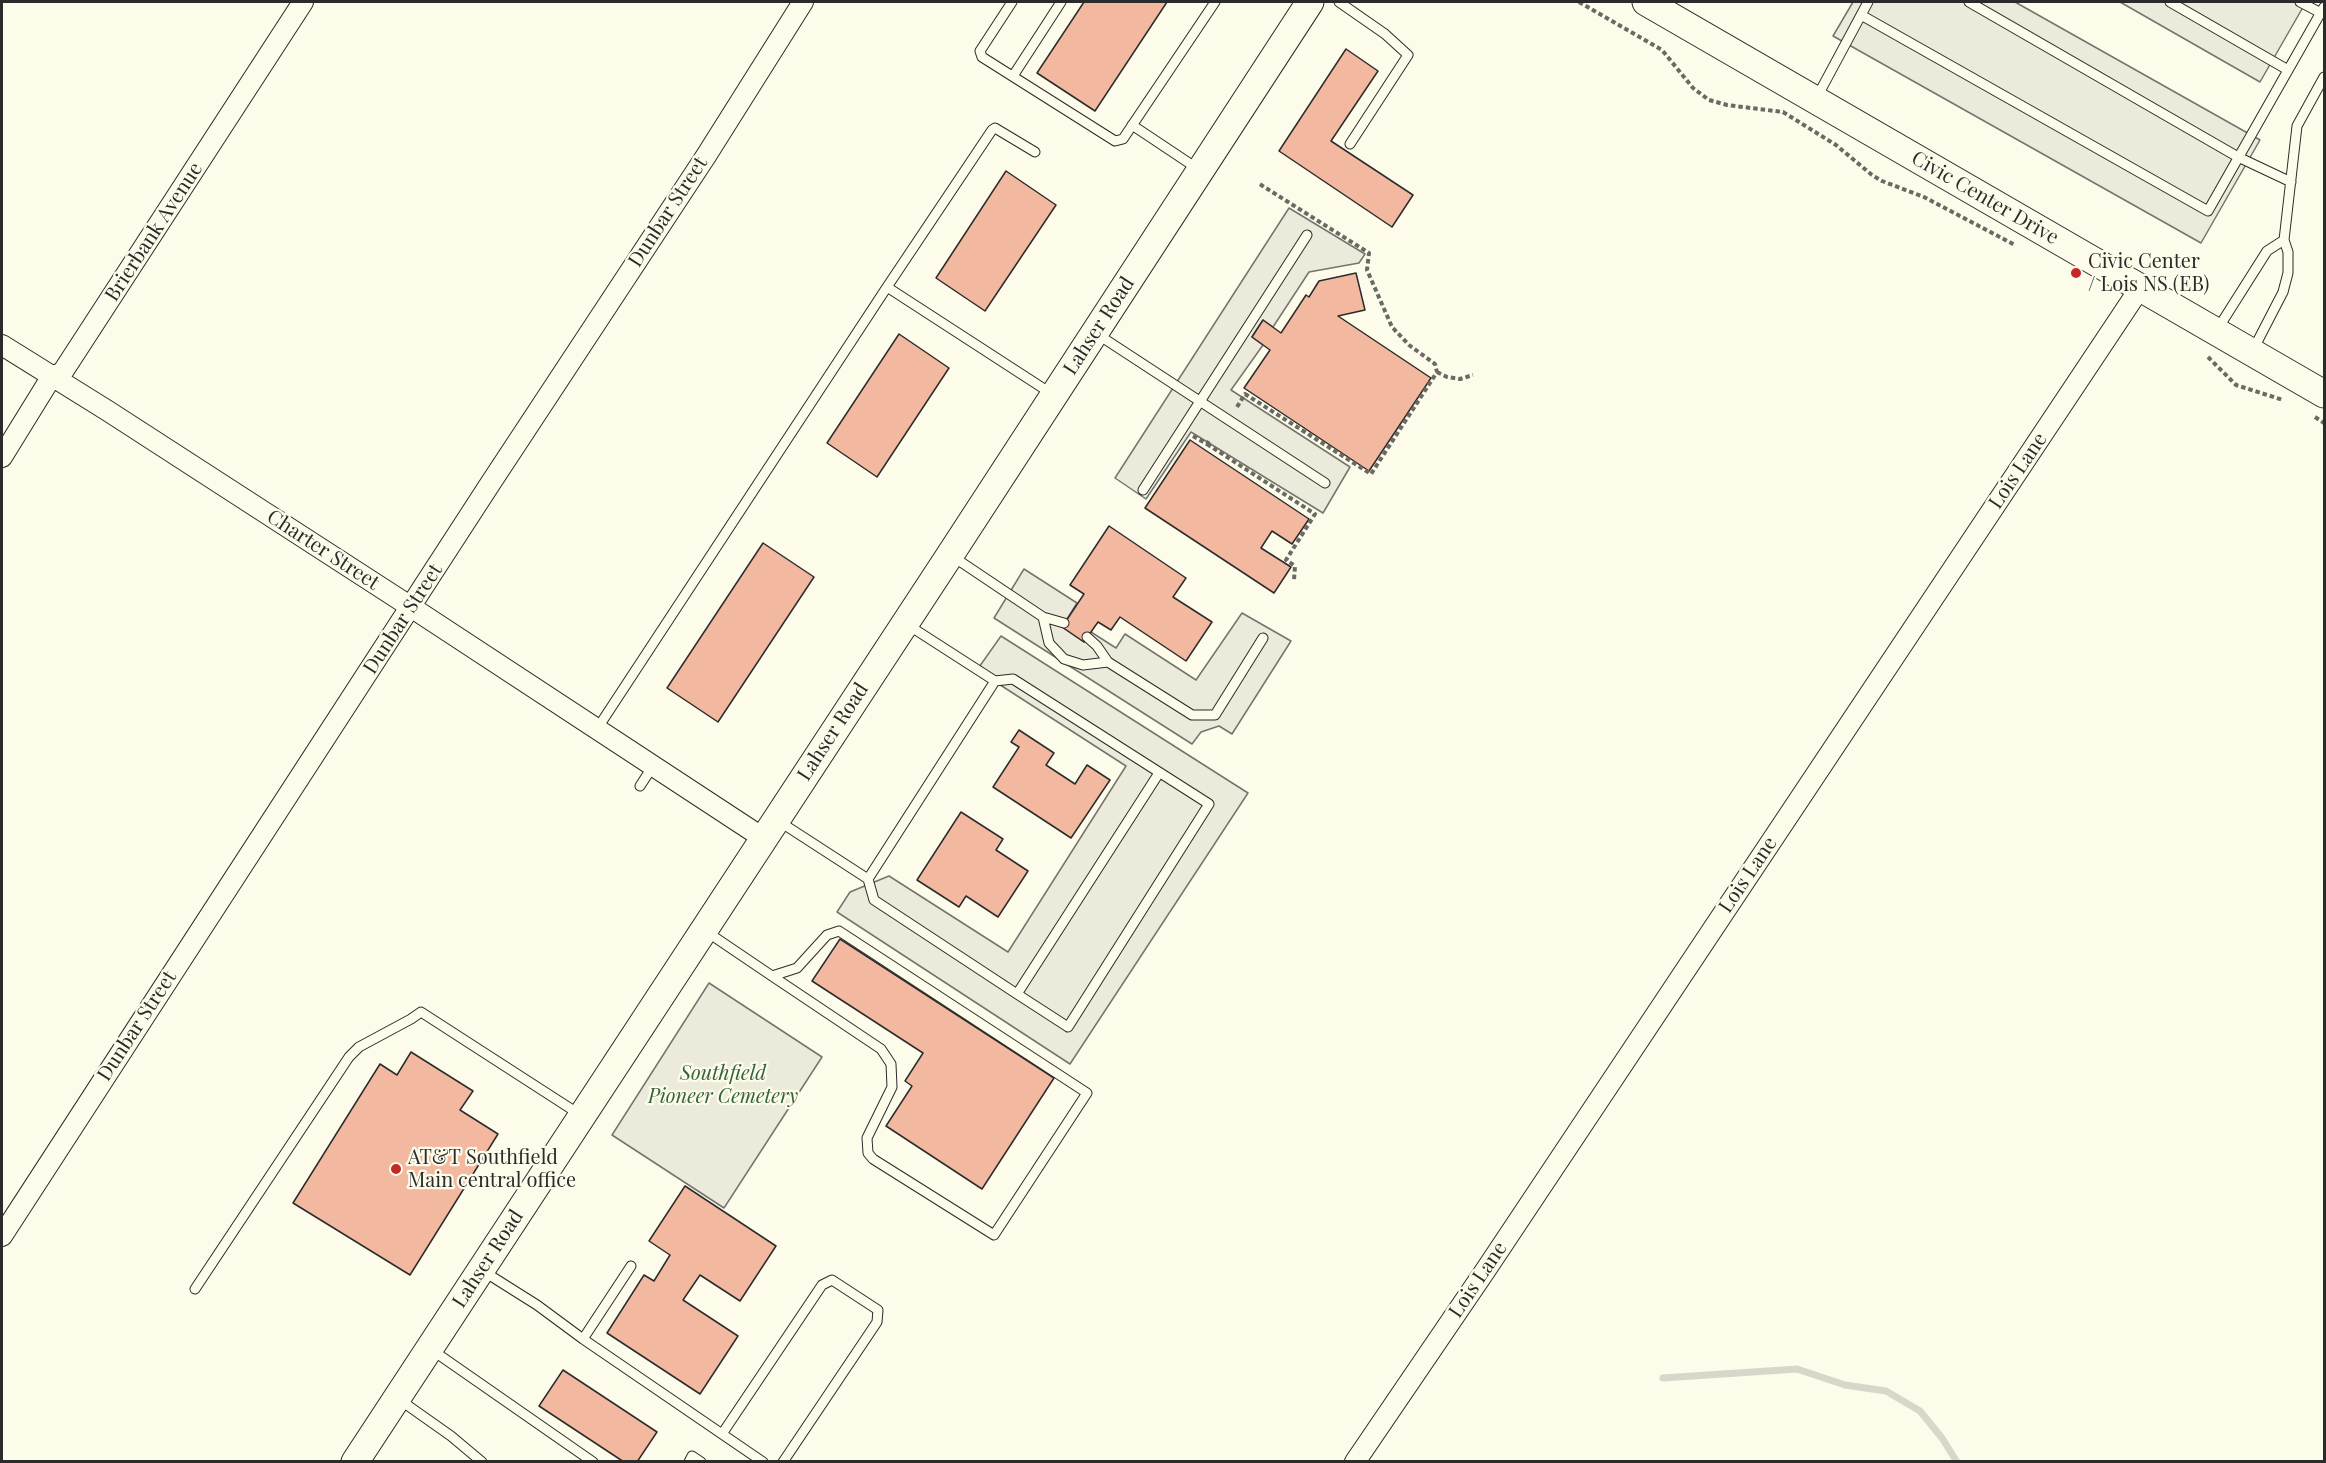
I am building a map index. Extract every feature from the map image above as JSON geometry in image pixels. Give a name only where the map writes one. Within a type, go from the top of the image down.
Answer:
[{"type":"main road","name":"Lahser Road","points":[[355,1461],[1310,2]]},
{"type":"main road","name":"Civic Center Drive","points":[[1646,2],[2140,288],[2209,343],[2252,352],[2317,404]]},
{"type":"street","name":"Brierbank Avenue","points":[[2,458],[52,376],[62,374],[303,2]]},
{"type":"street","name":"Dunbar Street","points":[[2,1236],[803,2]]},
{"type":"street","name":"Lois Lane","points":[[1355,1461],[1485,1271],[2140,288]]},
{"type":"street","name":"Charter Street","points":[[2,345],[411,607],[653,766],[770,829]]},
{"type":"lane","points":[[1012,2],[980,51],[982,57],[1115,141],[1123,139],[1215,2]]},
{"type":"lane","points":[[1013,76],[1061,2]]},
{"type":"lane","points":[[1339,2],[1385,34],[1408,55],[1350,144]]},
{"type":"lane","points":[[1816,99],[1868,2]]},
{"type":"lane","points":[[1969,2],[2238,157],[2291,182]]},
{"type":"lane","points":[[2170,2],[2288,70]]},
{"type":"lane","points":[[1861,15],[2208,211],[2323,10],[2300,2]]},
{"type":"lane","points":[[2252,352],[2283,292],[2288,273],[2288,252],[2284,240],[2297,126],[2325,77]]},
{"type":"lane","points":[[1132,125],[1201,170]]},
{"type":"lane","points":[[597,729],[992,130],[995,128],[1035,152]]},
{"type":"lane","points":[[1143,490],[1307,235]]},
{"type":"lane","points":[[2209,343],[2267,251],[2284,240]]},
{"type":"lane","points":[[887,287],[1054,395]]},
{"type":"lane","points":[[1095,333],[1325,483]]},
{"type":"lane","points":[[950,555],[1043,617],[1065,623]]},
{"type":"lane","points":[[1043,617],[1049,643],[1064,659],[1083,665],[1108,663]]},
{"type":"lane","points":[[770,829],[868,879],[874,900],[1068,1027],[1209,804],[1013,679],[995,681],[905,623]]},
{"type":"lane","points":[[1087,637],[1097,646],[1108,663],[1192,715],[1215,715],[1263,638]]},
{"type":"lane","points":[[868,879],[995,681]]},
{"type":"lane","points":[[640,786],[653,766]]},
{"type":"lane","points":[[1017,994],[1159,773]]},
{"type":"lane","points":[[703,929],[772,976],[881,1049],[887,1056],[893,1076],[892,1087],[867,1138],[868,1153],[873,1159],[994,1235],[1087,1093],[839,931],[827,935],[797,968],[772,976]]},
{"type":"lane","points":[[195,1289],[349,1057],[359,1047],[411,1019],[421,1011],[581,1116]]},
{"type":"lane","points":[[583,1339],[631,1266]]},
{"type":"lane","points":[[481,1270],[537,1305],[583,1339],[764,1461]]},
{"type":"lane","points":[[722,1434],[822,1285],[832,1280],[878,1310],[877,1322],[783,1461]]},
{"type":"lane","points":[[430,1348],[593,1461]]},
{"type":"lane","points":[[397,1398],[482,1461]]},
{"type":"lane","points":[[689,1461],[692,1456],[701,1461]]},
{"type":"path","points":[[1579,2],[1662,50],[1693,88],[1709,100],[1727,105],[1783,112],[1836,145],[1882,181],[1924,197],[2016,246]]},
{"type":"path","points":[[1235,410],[1245,394],[1371,474],[1437,372],[1435,364],[1409,345],[1392,327],[1367,270],[1369,253],[1258,183]]},
{"type":"path","points":[[2209,343],[2210,358],[2236,385],[2293,403]]},
{"type":"path","points":[[1437,372],[1460,379],[1473,375]]},
{"type":"path","points":[[2317,404],[2325,423]]},
{"type":"path","points":[[1207,444],[1316,514],[1286,560],[1294,566],[1294,580]]},
{"type":"green space","name":"Southfield Pioneer Cemetery","points":[[709,983],[822,1057],[724,1208],[612,1135]]},
{"type":"shaded area","points":[[1853,2],[2015,2],[2260,140],[2201,243],[1833,36]]},
{"type":"shaded area","points":[[2120,2],[2306,2],[2260,82]]},
{"type":"shaded area","points":[[1289,208],[1365,254],[1359,263],[1309,272],[1273,327],[1263,320],[1252,337],[1263,345],[1231,390],[1350,467],[1323,513],[1191,432],[1146,499],[1115,478]]},
{"type":"shaded area","points":[[1024,569],[1077,603],[1062,627],[1084,642],[1091,632],[1116,648],[1125,634],[1196,680],[1242,613],[1291,641],[1232,734],[1219,726],[1201,732],[1192,744],[994,618]]},
{"type":"shaded area","points":[[1001,636],[1248,793],[1070,1064],[837,912],[850,892],[889,876],[1008,952],[1126,766],[977,670]]},
{"type":"building","points":[[1084,2],[1167,2],[1095,111],[1037,73]]},
{"type":"building","points":[[1346,49],[1378,71],[1331,141],[1413,195],[1392,227],[1279,151]]},
{"type":"building","points":[[1006,171],[1056,205],[985,311],[936,278]]},
{"type":"building","points":[[1356,273],[1365,310],[1338,316],[1431,378],[1369,471],[1244,388],[1270,350],[1252,337],[1263,320],[1281,333],[1306,295],[1309,297],[1319,281]]},
{"type":"building","points":[[899,334],[949,368],[877,477],[827,443]]},
{"type":"building","points":[[1190,440],[1309,519],[1292,544],[1272,531],[1261,548],[1291,567],[1274,593],[1145,508]]},
{"type":"building","points":[[1109,526],[1186,578],[1173,597],[1212,622],[1186,661],[1120,617],[1111,630],[1098,622],[1084,642],[1062,627],[1084,594],[1070,585]]},
{"type":"building","points":[[763,543],[814,577],[718,722],[667,688]]},
{"type":"building","points":[[1019,730],[1054,753],[1046,765],[1075,784],[1087,765],[1110,780],[1071,838],[993,787],[1019,747],[1011,742]]},
{"type":"building","points":[[961,812],[1003,839],[996,850],[1028,871],[998,917],[966,896],[959,907],[917,880]]},
{"type":"building","points":[[840,939],[1054,1078],[982,1189],[886,1126],[912,1086],[905,1081],[923,1053],[812,981]]},
{"type":"building","name":"AT&T Southfield Main central office","points":[[411,1052],[473,1091],[460,1110],[498,1134],[410,1275],[293,1203],[380,1064],[397,1075]]},
{"type":"building","points":[[685,1186],[776,1246],[740,1301],[700,1275],[683,1300],[738,1336],[700,1394],[607,1333],[644,1275],[654,1281],[670,1255],[649,1241]]},
{"type":"building","points":[[563,1370],[657,1432],[637,1462],[624,1462],[539,1406]]},
{"type":"waterway","points":[[1663,1378],[1797,1369],[1845,1385],[1886,1391],[1920,1411],[1942,1438],[1957,1462]]},
{"type":"place","name":"Civic Center / Lois NS (EB)","points":[[2076,273]]},
{"type":"place","name":"AT&T Southfield Main central office","points":[[396,1169]]}]
